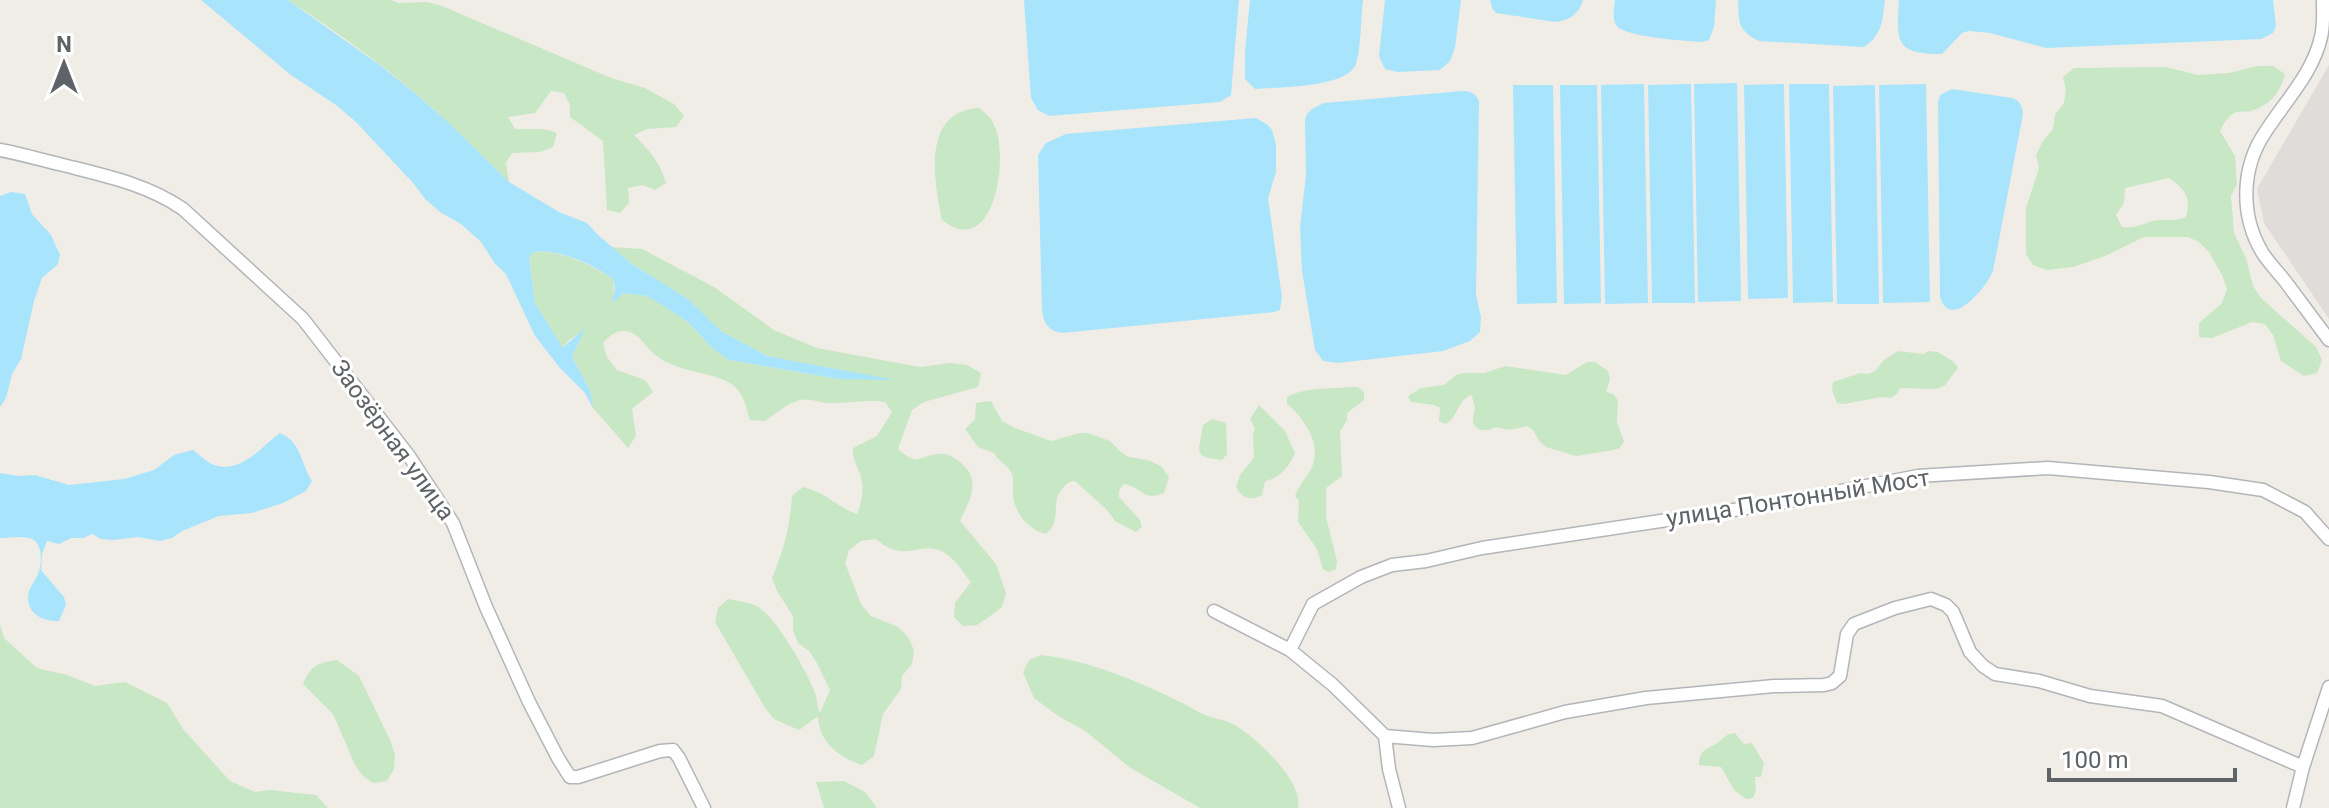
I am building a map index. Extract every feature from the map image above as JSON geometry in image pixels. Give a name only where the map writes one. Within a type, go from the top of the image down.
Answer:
[{"type":"street","points":[[2323,0],[2321,37],[2315,55],[2305,75],[2264,132],[2246,180],[2246,197],[2248,215],[2262,252],[2329,340]]},
{"type":"street","name":"Заозёрная улица","points":[[0,150],[104,175],[168,199],[183,209],[303,319],[400,444],[453,523],[486,607],[523,688],[570,777],[673,750],[704,808]]},
{"type":"street","name":"улица Понтонный Мост","points":[[1290,650],[1313,604],[1361,577],[1392,565],[1482,548],[1773,504],[1918,476],[2048,468],[2209,482],[2263,490],[2305,512],[2329,539]]},
{"type":"street","points":[[1385,736],[1433,740],[1472,738],[1565,712],[1646,698],[1832,683],[1840,676],[1847,634],[1854,624],[1895,608],[1931,599],[1946,605],[1953,612],[1970,652],[1995,674],[2039,681],[2090,696],[2162,706],[2303,767]]},
{"type":"street","points":[[1214,611],[1290,650],[1333,685],[1385,736],[1399,808]]},
{"type":"street","points":[[2293,808],[2329,687]]},
{"type":"shaded area","points":[[2329,65],[2329,319],[2264,223],[2257,189]]},
{"type":"green space","points":[[288,0],[427,2],[611,78],[645,88],[674,104],[684,116],[676,127],[647,129],[634,135],[661,169],[666,183],[655,190],[643,185],[628,188],[629,203],[620,213],[607,210],[603,141],[570,117],[570,105],[564,93],[551,91],[535,113],[508,117],[515,129],[541,129],[557,133],[553,147],[540,152],[512,153],[506,163],[509,183],[412,91],[351,43]]},
{"type":"green space","points":[[2273,66],[2285,74],[2269,102],[2251,111],[2234,113],[2220,131],[2235,156],[2237,184],[2231,196],[2234,233],[2246,258],[2253,286],[2261,298],[2316,347],[2322,360],[2317,373],[2304,376],[2281,361],[2273,335],[2265,324],[2252,322],[2212,338],[2199,337],[2199,323],[2221,304],[2227,290],[2209,252],[2188,237],[2144,237],[2073,267],[2047,270],[2033,265],[2026,254],[2026,208],[2039,168],[2036,155],[2053,129],[2055,115],[2064,103],[2066,90],[2063,77],[2074,68],[2166,67],[2198,75]],"holes":[[[2169,178],[2183,190],[2187,199],[2186,217],[2122,227],[2116,215],[2124,203],[2125,188]]]},
{"type":"green space","points":[[979,108],[992,121],[999,142],[998,181],[985,217],[974,227],[960,229],[942,220],[936,186],[936,150],[940,134],[948,121],[960,112]]},
{"type":"green space","points":[[611,247],[642,249],[714,287],[774,330],[817,348],[920,367],[950,363],[967,365],[981,373],[978,387],[924,402],[912,410],[898,449],[914,459],[948,455],[968,471],[972,491],[960,521],[996,564],[1006,593],[1002,607],[977,625],[963,626],[954,617],[955,603],[971,582],[946,554],[929,548],[896,550],[876,539],[861,541],[849,550],[845,563],[861,604],[871,616],[898,627],[908,637],[914,650],[912,664],[902,676],[901,689],[883,714],[874,756],[862,765],[845,758],[831,747],[822,734],[818,716],[799,730],[774,719],[715,622],[718,608],[728,599],[751,604],[765,613],[783,634],[800,662],[813,687],[820,713],[830,690],[809,651],[798,643],[793,630],[793,616],[772,578],[786,537],[792,496],[803,487],[811,489],[857,514],[862,484],[853,448],[877,436],[892,412],[885,402],[828,403],[805,399],[788,405],[765,421],[750,420],[742,397],[727,381],[667,362],[634,334],[620,331],[603,343],[607,357],[617,370],[645,380],[653,392],[632,409],[636,436],[628,448],[593,408],[590,390],[572,357],[584,331],[569,340],[563,348],[535,303],[529,258],[534,252],[554,253],[595,268],[613,279],[615,299],[624,293],[647,296],[659,302],[689,323],[712,348],[729,360],[839,379],[886,379],[767,356],[721,331],[688,299]]},
{"type":"green space","points":[[1898,351],[1938,352],[1958,368],[1945,385],[1937,389],[1900,388],[1890,398],[1837,403],[1832,390],[1833,382],[1875,371]]},
{"type":"green space","points":[[1587,362],[1595,362],[1608,371],[1610,379],[1606,392],[1618,400],[1617,422],[1624,442],[1620,448],[1576,456],[1546,447],[1527,426],[1509,430],[1477,428],[1473,422],[1475,408],[1471,395],[1446,424],[1439,421],[1440,408],[1411,402],[1408,396],[1421,388],[1444,385],[1456,375],[1464,373],[1484,373],[1505,366],[1566,375]]},
{"type":"green space","points":[[1358,387],[1364,392],[1364,400],[1347,413],[1347,420],[1340,432],[1342,476],[1326,488],[1326,517],[1337,561],[1336,569],[1329,572],[1323,569],[1317,549],[1298,522],[1299,501],[1295,496],[1312,467],[1315,449],[1310,432],[1287,404],[1287,397],[1310,390]]},
{"type":"green space","points":[[991,401],[1002,421],[1015,428],[1051,441],[1088,433],[1110,441],[1129,457],[1161,466],[1169,477],[1164,493],[1151,496],[1124,484],[1119,490],[1119,497],[1140,520],[1142,527],[1136,532],[1115,521],[1075,481],[1069,482],[1059,493],[1055,520],[1046,534],[1029,525],[1020,516],[1015,504],[1013,478],[1009,469],[994,453],[978,447],[965,429],[975,419],[976,403]]},
{"type":"green space","points":[[1259,405],[1285,431],[1295,453],[1283,471],[1265,481],[1262,495],[1251,498],[1241,494],[1236,487],[1240,475],[1254,458],[1255,429],[1250,419]]},
{"type":"green space","points":[[1212,419],[1226,423],[1227,454],[1222,460],[1201,455],[1199,448],[1203,425]]},
{"type":"green space","points":[[0,624],[4,638],[37,668],[95,686],[125,682],[167,703],[183,729],[230,781],[255,792],[270,790],[316,795],[328,808],[0,808]]},
{"type":"green space","points":[[1041,655],[1110,672],[1234,725],[1267,751],[1287,774],[1298,798],[1298,808],[1200,808],[1129,767],[1084,730],[1034,698],[1023,672],[1029,660]]},
{"type":"green space","points":[[337,660],[359,676],[391,742],[395,755],[394,769],[387,781],[373,783],[363,776],[355,765],[333,714],[303,684],[316,666]]},
{"type":"green space","points":[[1735,733],[1744,744],[1752,743],[1764,763],[1761,777],[1755,777],[1753,798],[1746,799],[1734,790],[1721,767],[1699,765],[1703,752]]},
{"type":"green space","points":[[844,781],[865,792],[877,808],[824,808],[816,782]]},
{"type":"water","points":[[201,0],[288,0],[416,94],[509,182],[559,212],[587,223],[632,264],[688,299],[721,331],[767,356],[895,380],[839,379],[729,360],[712,348],[689,323],[647,296],[624,293],[612,303],[615,289],[613,279],[605,273],[565,255],[534,252],[529,258],[535,303],[563,348],[586,327],[572,357],[590,390],[593,408],[585,393],[535,336],[506,274],[495,264],[481,242],[425,199],[356,122],[291,75]]},
{"type":"water","points":[[1024,0],[1239,0],[1231,95],[1220,102],[1049,116],[1038,110],[1031,98]]},
{"type":"water","points":[[1250,0],[1363,0],[1356,64],[1340,78],[1326,82],[1255,89],[1245,79]]},
{"type":"water","points":[[1385,0],[1461,0],[1455,48],[1450,61],[1440,70],[1398,72],[1385,69],[1379,56]]},
{"type":"water","points":[[1490,0],[1583,0],[1573,16],[1555,22],[1496,13]]},
{"type":"water","points":[[1615,0],[1716,0],[1714,27],[1709,40],[1702,42],[1630,33],[1616,25]]},
{"type":"water","points":[[1738,0],[1885,0],[1878,32],[1864,47],[1759,41],[1743,29]]},
{"type":"water","points":[[1899,0],[2273,0],[2276,26],[2273,33],[2261,39],[2046,48],[1990,33],[1969,31],[1962,33],[1942,54],[1927,53],[1915,52],[1902,43],[1898,27]]},
{"type":"water","points":[[1737,83],[1741,301],[1698,302],[1694,84]]},
{"type":"water","points":[[1644,84],[1648,303],[1605,304],[1601,85]]},
{"type":"water","points":[[1691,84],[1695,303],[1652,303],[1648,85]]},
{"type":"water","points":[[1784,84],[1788,298],[1748,299],[1744,85]]},
{"type":"water","points":[[1789,84],[1829,84],[1833,302],[1793,303]]},
{"type":"water","points":[[1926,84],[1930,302],[1883,303],[1879,85]]},
{"type":"water","points":[[1513,85],[1553,85],[1557,303],[1517,304]]},
{"type":"water","points":[[1560,85],[1597,85],[1601,303],[1564,304]]},
{"type":"water","points":[[1875,85],[1879,304],[1837,304],[1833,86]]},
{"type":"water","points":[[1952,89],[2012,98],[2020,104],[2023,114],[1993,271],[1968,303],[1952,310],[1945,307],[1940,297],[1938,101],[1940,95]]},
{"type":"water","points":[[1462,91],[1472,93],[1479,101],[1476,295],[1481,317],[1480,332],[1470,341],[1443,351],[1338,363],[1323,361],[1315,350],[1302,271],[1300,227],[1306,175],[1307,114],[1324,103]]},
{"type":"water","points":[[1256,118],[1272,130],[1276,144],[1276,172],[1268,198],[1282,297],[1280,310],[1062,333],[1050,328],[1042,309],[1038,155],[1046,143],[1066,134]]},
{"type":"water","points":[[11,192],[25,194],[32,214],[51,235],[60,255],[58,264],[42,278],[21,359],[0,407],[0,196]]},
{"type":"water","points":[[280,433],[292,441],[300,454],[312,481],[306,491],[283,503],[252,513],[219,516],[160,541],[138,537],[101,539],[92,534],[59,544],[47,541],[41,570],[64,597],[66,605],[59,621],[46,620],[32,610],[28,598],[39,570],[40,550],[32,539],[0,538],[0,473],[35,475],[69,485],[124,479],[154,470],[174,455],[193,450],[214,465],[233,466],[250,458]]}]
